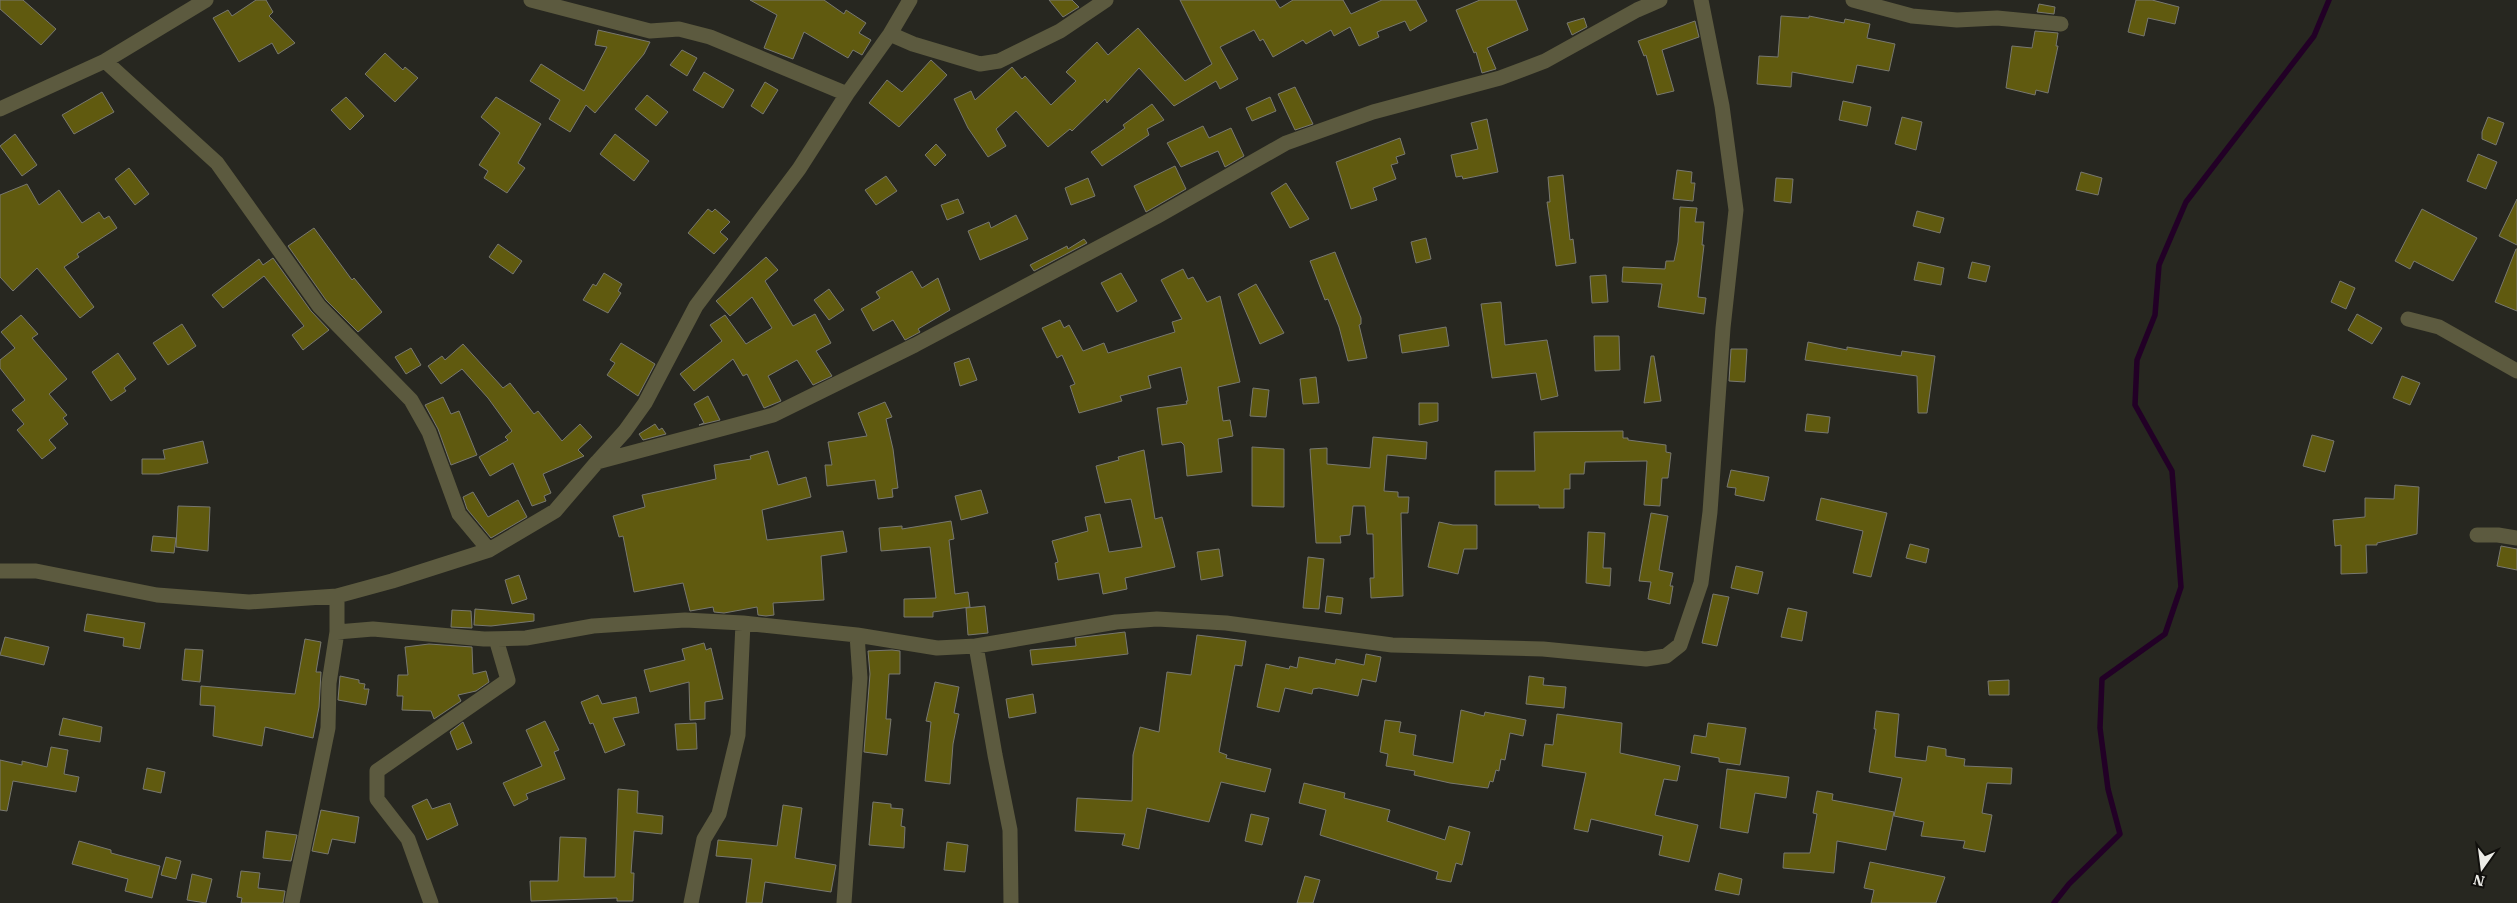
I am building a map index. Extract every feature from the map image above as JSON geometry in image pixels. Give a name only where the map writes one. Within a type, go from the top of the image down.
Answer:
[{"type":"street","points":[[0,109],[105,61],[206,0]]},
{"type":"street","points":[[532,0],[650,32],[679,29],[710,37],[847,94]]},
{"type":"street","points":[[0,571],[36,571],[157,595],[249,602],[337,596],[392,582],[489,550],[555,511],[625,432],[645,403],[696,306],[799,169],[847,94],[890,34],[910,0]]},
{"type":"street","points":[[890,34],[913,44],[980,64],[999,61],[1060,32],[1106,0]]},
{"type":"street","points":[[597,462],[772,415],[915,345],[1156,217],[1286,143],[1373,112],[1500,78],[1545,61],[1637,10],[1660,0]]},
{"type":"street","points":[[337,632],[373,629],[496,639],[526,638],[593,626],[685,620],[743,623],[858,634],[937,648],[976,646],[1116,622],[1157,620],[1226,623],[1392,645],[1544,649],[1646,659],[1666,656],[1680,645],[1701,583],[1715,457],[1723,328],[1736,210],[1722,106],[1700,0]]},
{"type":"street","points":[[1853,0],[1912,16],[1957,20],[1997,18],[2061,24]]},
{"type":"street","points":[[105,61],[217,163],[319,306],[411,400],[429,432],[459,514],[489,550]]},
{"type":"street","points":[[2408,319],[2439,327],[2517,371]]},
{"type":"street","points":[[2477,535],[2498,535],[2517,538]]},
{"type":"street","points":[[292,903],[328,728],[329,683],[337,632],[337,596]]},
{"type":"street","points":[[691,903],[704,839],[719,814],[738,736],[743,623]]},
{"type":"street","points":[[844,903],[860,678],[858,634]]},
{"type":"street","points":[[431,903],[408,839],[377,799],[378,771],[508,680],[496,639]]},
{"type":"street","points":[[976,646],[994,755],[1010,830],[1011,903]]},
{"type":"building","points":[[0,0],[23,0],[56,29],[41,45],[0,9]]},
{"type":"building","points":[[256,0],[266,0],[273,12],[269,16],[295,43],[278,54],[272,43],[239,62],[213,18],[228,10],[232,16]]},
{"type":"building","points":[[750,0],[824,0],[844,14],[846,10],[866,23],[859,33],[871,40],[862,55],[853,50],[848,58],[804,32],[793,59],[764,48],[777,15]]},
{"type":"building","points":[[1049,0],[1072,0],[1079,7],[1063,17]]},
{"type":"building","points":[[1180,0],[1275,0],[1280,8],[1293,0],[1343,0],[1351,14],[1382,0],[1416,0],[1427,21],[1410,31],[1405,21],[1377,32],[1379,37],[1359,46],[1350,27],[1334,36],[1331,30],[1306,44],[1303,40],[1273,57],[1263,39],[1260,41],[1254,30],[1220,47],[1238,79],[1220,89],[1216,81],[1174,106],[1139,68],[1107,103],[1105,99],[1072,131],[1070,129],[1048,147],[1016,111],[996,129],[1006,146],[988,157],[968,128],[954,99],[971,91],[975,100],[1012,67],[1022,79],[1025,76],[1051,105],[1076,81],[1066,72],[1097,42],[1108,55],[1138,28],[1185,81],[1212,64]]},
{"type":"building","points":[[1480,0],[1516,0],[1528,30],[1487,48],[1496,69],[1482,73],[1476,52],[1474,53],[1456,10]]},
{"type":"building","points":[[2136,0],[2152,0],[2179,7],[2175,24],[2148,18],[2144,36],[2128,32]]},
{"type":"building","points":[[2039,4],[2055,7],[2054,14],[2037,12]]},
{"type":"building","points":[[1781,16],[1809,18],[1809,16],[1844,23],[1845,19],[1870,24],[1867,38],[1895,44],[1889,71],[1857,65],[1853,83],[1792,72],[1791,87],[1757,84],[1759,56],[1778,57]]},
{"type":"building","points":[[1584,18],[1587,27],[1572,35],[1567,23]]},
{"type":"building","points":[[1695,21],[1699,37],[1662,50],[1674,91],[1657,95],[1646,55],[1644,56],[1638,41]]},
{"type":"building","points":[[598,30],[650,42],[644,54],[595,113],[586,105],[570,132],[549,119],[560,100],[530,81],[541,64],[584,91],[607,47],[595,45]]},
{"type":"building","points":[[2035,31],[2058,33],[2056,46],[2058,46],[2048,93],[2036,90],[2035,95],[2006,88],[2012,46],[2032,48]]},
{"type":"building","points":[[682,50],[697,58],[687,76],[670,65]]},
{"type":"building","points":[[385,53],[403,70],[405,67],[418,78],[395,102],[365,74]]},
{"type":"building","points":[[931,60],[947,75],[899,127],[869,103],[887,80],[902,92]]},
{"type":"building","points":[[704,72],[734,90],[723,108],[693,90]]},
{"type":"building","points":[[765,82],[778,90],[763,114],[751,106]]},
{"type":"building","points":[[1295,87],[1313,124],[1295,130],[1278,94]]},
{"type":"building","points":[[102,92],[114,112],[74,134],[62,115]]},
{"type":"building","points":[[647,95],[668,112],[656,126],[635,109]]},
{"type":"building","points":[[346,97],[364,116],[350,130],[331,110]]},
{"type":"building","points":[[496,97],[541,124],[518,163],[525,168],[507,193],[484,178],[488,171],[479,165],[500,133],[481,117]]},
{"type":"building","points":[[1270,97],[1276,111],[1252,121],[1246,108]]},
{"type":"building","points":[[1843,101],[1871,107],[1867,126],[1839,120]]},
{"type":"building","points":[[1152,104],[1164,120],[1147,129],[1149,135],[1102,166],[1091,152],[1125,128],[1123,125]]},
{"type":"building","points":[[1902,117],[1922,122],[1916,150],[1895,144]]},
{"type":"building","points":[[2488,117],[2504,123],[2496,145],[2482,139],[2482,132]]},
{"type":"building","points":[[1487,119],[1498,172],[1463,179],[1462,176],[1456,177],[1451,155],[1478,149],[1471,123]]},
{"type":"building","points":[[1203,126],[1209,138],[1231,128],[1244,156],[1225,167],[1218,151],[1181,167],[1167,143]]},
{"type":"building","points":[[15,134],[37,165],[22,176],[0,146]]},
{"type":"building","points":[[615,134],[649,161],[634,181],[600,154]]},
{"type":"building","points":[[1400,138],[1405,154],[1396,157],[1398,163],[1391,165],[1396,179],[1373,188],[1377,200],[1351,209],[1336,162]]},
{"type":"building","points":[[936,144],[946,155],[935,166],[925,155]]},
{"type":"building","points":[[2478,154],[2497,162],[2486,189],[2467,181]]},
{"type":"building","points":[[1175,166],[1186,189],[1146,212],[1134,186]]},
{"type":"building","points":[[129,168],[149,194],[135,205],[115,179]]},
{"type":"building","points":[[1677,170],[1692,172],[1691,183],[1695,183],[1693,201],[1673,199]]},
{"type":"building","points":[[2081,172],[2102,178],[2098,195],[2076,190]]},
{"type":"building","points":[[1563,175],[1570,240],[1573,239],[1576,263],[1556,266],[1547,202],[1550,202],[1548,177]]},
{"type":"building","points":[[886,176],[897,191],[876,205],[865,190]]},
{"type":"building","points":[[1088,178],[1095,196],[1071,205],[1065,188]]},
{"type":"building","points":[[1776,178],[1793,179],[1791,203],[1774,201]]},
{"type":"building","points":[[1286,183],[1309,219],[1290,228],[1271,193]]},
{"type":"building","points":[[27,184],[39,205],[59,190],[82,223],[99,212],[104,219],[109,216],[117,228],[77,254],[79,257],[64,267],[94,307],[80,318],[37,268],[13,291],[0,277],[0,195]]},
{"type":"building","points":[[958,199],[964,213],[947,220],[941,205]]},
{"type":"building","points":[[2517,199],[2517,245],[2499,236]]},
{"type":"building","points":[[1680,207],[1697,208],[1695,222],[1704,222],[1702,245],[1704,245],[1698,297],[1706,298],[1704,314],[1658,307],[1662,284],[1622,282],[1623,267],[1665,269],[1666,261],[1674,261],[1678,242]]},
{"type":"building","points":[[708,209],[712,212],[715,209],[730,222],[720,232],[728,239],[714,254],[688,233]]},
{"type":"building","points":[[2422,209],[2477,238],[2453,281],[2414,261],[2410,269],[2395,261]]},
{"type":"building","points":[[1917,211],[1944,218],[1940,233],[1913,226]]},
{"type":"building","points":[[1016,215],[1028,239],[980,260],[968,231],[989,222],[991,228]]},
{"type":"building","points":[[314,228],[352,280],[354,278],[382,312],[358,332],[326,300],[288,246]]},
{"type":"building","points":[[1426,238],[1431,259],[1416,263],[1411,242]]},
{"type":"building","points":[[1084,239],[1087,243],[1034,271],[1030,265],[1067,246],[1068,249]]},
{"type":"building","points":[[498,244],[522,261],[513,274],[489,257]]},
{"type":"building","points":[[2517,249],[2517,311],[2495,302]]},
{"type":"building","points":[[1335,252],[1361,318],[1361,324],[1359,325],[1367,358],[1348,361],[1339,327],[1328,299],[1325,300],[1310,261]]},
{"type":"building","points":[[766,257],[778,270],[765,281],[793,326],[815,314],[831,343],[816,351],[832,376],[813,385],[797,360],[768,376],[781,401],[764,408],[747,374],[743,376],[733,359],[694,391],[680,374],[722,341],[710,325],[725,315],[746,344],[772,328],[752,297],[730,316],[716,301]]},
{"type":"building","points":[[273,258],[311,311],[329,330],[303,350],[292,335],[304,326],[264,276],[223,308],[212,295],[259,259],[263,265]]},
{"type":"building","points":[[1918,262],[1944,268],[1941,285],[1914,280]]},
{"type":"building","points":[[1972,262],[1990,266],[1986,282],[1968,278]]},
{"type":"building","points":[[1183,269],[1188,279],[1193,277],[1207,302],[1220,296],[1240,382],[1218,387],[1223,421],[1230,420],[1233,436],[1218,439],[1222,472],[1187,476],[1184,445],[1181,442],[1162,445],[1157,408],[1187,404],[1181,367],[1148,376],[1151,388],[1120,396],[1122,401],[1079,413],[1070,386],[1075,384],[1062,355],[1057,358],[1042,328],[1060,320],[1064,328],[1069,325],[1083,351],[1104,343],[1108,353],[1175,332],[1172,322],[1182,319],[1161,280]]},
{"type":"building","points":[[912,271],[922,288],[938,278],[950,310],[918,329],[920,332],[905,340],[893,320],[873,331],[861,309],[880,298],[876,292]]},
{"type":"building","points":[[604,273],[622,284],[618,291],[621,293],[608,313],[583,300],[593,284],[596,286]]},
{"type":"building","points":[[1121,273],[1137,301],[1117,312],[1101,283]]},
{"type":"building","points":[[1606,275],[1608,302],[1592,303],[1590,276]]},
{"type":"building","points":[[2340,281],[2355,288],[2346,309],[2331,302]]},
{"type":"building","points":[[1256,284],[1284,333],[1260,344],[1238,294]]},
{"type":"building","points":[[829,289],[844,310],[829,320],[814,300]]},
{"type":"building","points":[[1501,302],[1505,345],[1547,340],[1558,396],[1541,400],[1536,373],[1492,378],[1481,304]]},
{"type":"building","points":[[2357,314],[2382,328],[2372,344],[2348,330]]},
{"type":"building","points":[[21,315],[38,334],[32,338],[67,379],[49,394],[67,415],[63,418],[68,424],[49,440],[56,448],[42,459],[17,430],[24,424],[12,410],[25,400],[0,368],[0,360],[15,348],[1,332]]},
{"type":"building","points":[[182,324],[196,346],[168,365],[153,343]]},
{"type":"building","points":[[1446,327],[1449,346],[1402,353],[1399,335]]},
{"type":"building","points":[[1594,336],[1619,336],[1620,370],[1595,371]]},
{"type":"building","points":[[1808,342],[1847,350],[1847,347],[1901,356],[1902,351],[1935,356],[1927,413],[1918,413],[1917,376],[1805,360]]},
{"type":"building","points":[[621,343],[655,364],[638,396],[607,375],[615,363],[610,360]]},
{"type":"building","points":[[463,344],[503,388],[510,383],[534,414],[538,411],[562,441],[580,424],[592,437],[578,450],[584,456],[543,474],[551,493],[544,496],[546,501],[532,506],[513,463],[490,476],[479,457],[508,440],[505,437],[512,431],[488,398],[462,369],[441,384],[428,366],[442,356],[445,360]]},
{"type":"building","points":[[411,348],[421,365],[406,374],[395,357]]},
{"type":"building","points":[[1731,349],[1747,349],[1745,382],[1729,381]]},
{"type":"building","points":[[118,353],[136,379],[124,388],[126,391],[111,401],[92,372]]},
{"type":"building","points":[[1651,356],[1654,356],[1661,401],[1644,403]]},
{"type":"building","points":[[969,358],[977,380],[960,386],[954,363]]},
{"type":"building","points":[[2402,376],[2420,383],[2410,405],[2393,398]]},
{"type":"building","points":[[1316,377],[1319,403],[1303,404],[1300,379]]},
{"type":"building","points":[[1253,388],[1269,390],[1266,417],[1250,416]]},
{"type":"building","points":[[708,396],[720,420],[699,425],[704,423],[694,404]]},
{"type":"building","points":[[443,397],[451,414],[459,411],[477,455],[451,465],[438,429],[425,405]]},
{"type":"building","points":[[885,402],[892,417],[886,419],[893,449],[898,488],[892,489],[893,497],[878,499],[875,480],[827,486],[825,465],[832,465],[828,442],[867,436],[858,413]]},
{"type":"building","points":[[1419,403],[1438,403],[1438,421],[1419,425]]},
{"type":"building","points":[[1807,414],[1830,417],[1828,433],[1805,431]]},
{"type":"building","points":[[655,424],[659,430],[662,428],[666,434],[643,440],[639,434]]},
{"type":"building","points":[[1623,431],[1623,438],[1666,445],[1666,452],[1671,453],[1668,478],[1662,478],[1660,506],[1644,505],[1647,461],[1585,462],[1584,474],[1570,474],[1570,489],[1564,489],[1564,508],[1539,508],[1539,505],[1495,505],[1495,471],[1535,471],[1534,432]]},
{"type":"building","points":[[2312,435],[2334,441],[2325,472],[2303,466]]},
{"type":"building","points":[[1373,437],[1427,442],[1426,459],[1387,455],[1384,491],[1398,492],[1398,497],[1409,497],[1408,513],[1401,513],[1403,596],[1371,598],[1370,578],[1374,578],[1373,534],[1367,534],[1365,506],[1353,506],[1350,535],[1340,536],[1341,543],[1316,543],[1310,449],[1327,448],[1327,464],[1370,468]]},
{"type":"building","points":[[203,441],[208,463],[159,474],[142,474],[142,459],[165,459],[163,450]]},
{"type":"building","points":[[1252,447],[1284,449],[1284,507],[1252,506]]},
{"type":"building","points":[[1144,450],[1155,519],[1162,517],[1175,567],[1125,578],[1127,589],[1103,594],[1099,573],[1058,580],[1055,563],[1058,562],[1052,541],[1088,531],[1085,517],[1100,514],[1109,552],[1142,547],[1131,499],[1105,503],[1096,466],[1119,460],[1118,457]]},
{"type":"building","points":[[768,451],[778,485],[806,477],[811,497],[762,510],[767,540],[843,531],[847,552],[821,556],[824,600],[773,603],[774,615],[766,616],[758,615],[757,607],[724,613],[714,612],[713,607],[690,611],[683,583],[634,592],[623,536],[619,537],[613,516],[645,507],[642,495],[716,479],[714,465],[751,459],[750,456]]},
{"type":"building","points":[[1731,470],[1769,477],[1764,501],[1735,495],[1736,488],[1727,487]]},
{"type":"building","points":[[2395,485],[2419,487],[2417,534],[2377,543],[2377,545],[2366,545],[2367,573],[2341,574],[2341,545],[2335,546],[2333,520],[2365,517],[2365,498],[2394,499]]},
{"type":"building","points":[[981,490],[988,513],[961,520],[955,496]]},
{"type":"building","points":[[473,492],[488,517],[518,500],[527,517],[491,538],[467,509],[463,497]]},
{"type":"building","points":[[1821,498],[1887,513],[1871,577],[1853,573],[1863,531],[1816,520]]},
{"type":"building","points":[[178,506],[210,507],[208,551],[176,547]]},
{"type":"building","points":[[1651,513],[1668,516],[1659,570],[1673,573],[1670,586],[1673,586],[1670,604],[1648,599],[1651,582],[1639,581]]},
{"type":"building","points":[[951,521],[954,539],[949,540],[955,594],[968,592],[970,607],[933,612],[933,617],[904,617],[904,599],[936,598],[930,547],[881,551],[879,528],[902,526],[902,529]]},
{"type":"building","points":[[1439,522],[1453,525],[1477,525],[1477,549],[1464,549],[1458,574],[1428,567]]},
{"type":"building","points":[[1588,532],[1605,533],[1603,568],[1611,568],[1610,586],[1586,583]]},
{"type":"building","points":[[153,536],[176,538],[174,553],[151,551]]},
{"type":"building","points":[[1910,544],[1929,549],[1926,563],[1906,558]]},
{"type":"building","points":[[2501,546],[2517,549],[2517,570],[2497,566]]},
{"type":"building","points":[[1219,549],[1223,576],[1201,580],[1197,552]]},
{"type":"building","points":[[1308,557],[1324,559],[1319,609],[1303,608]]},
{"type":"building","points":[[1736,566],[1763,572],[1758,594],[1731,588]]},
{"type":"building","points":[[519,575],[527,599],[512,604],[505,580]]},
{"type":"building","points":[[1713,594],[1729,597],[1717,646],[1702,643]]},
{"type":"building","points":[[1327,596],[1343,598],[1341,614],[1325,612]]},
{"type":"building","points":[[985,606],[988,633],[968,635],[966,608]]},
{"type":"building","points":[[1788,608],[1807,612],[1802,641],[1781,637]]},
{"type":"building","points":[[475,609],[534,614],[534,621],[491,626],[474,625]]},
{"type":"building","points":[[452,610],[471,611],[472,628],[451,627]]},
{"type":"building","points":[[87,614],[145,623],[140,649],[123,646],[124,638],[84,631]]},
{"type":"building","points":[[1125,632],[1128,654],[1032,665],[1030,650],[1076,646],[1075,638]]},
{"type":"building","points":[[1197,635],[1246,641],[1242,666],[1235,665],[1219,752],[1227,755],[1226,758],[1271,769],[1265,792],[1221,782],[1209,822],[1147,808],[1139,849],[1122,845],[1125,834],[1075,831],[1077,798],[1132,801],[1133,755],[1140,727],[1159,732],[1167,672],[1191,675]]},
{"type":"building","points":[[5,637],[49,647],[44,665],[0,655]]},
{"type":"building","points":[[305,639],[321,642],[316,672],[321,672],[319,707],[313,738],[265,727],[262,746],[213,736],[215,706],[200,705],[201,686],[295,694]]},
{"type":"building","points":[[704,643],[706,650],[711,648],[723,699],[705,702],[705,719],[690,720],[689,682],[650,692],[644,670],[685,660],[682,649]]},
{"type":"building","points":[[429,644],[472,647],[473,674],[486,671],[489,682],[476,691],[458,695],[461,701],[434,719],[431,711],[402,710],[403,696],[397,696],[398,675],[408,675],[405,647]]},
{"type":"building","points":[[185,649],[203,650],[200,682],[182,680]]},
{"type":"building","points":[[868,651],[900,651],[900,674],[889,674],[886,719],[891,719],[887,755],[864,752],[870,674]]},
{"type":"building","points":[[1366,654],[1381,657],[1376,682],[1362,679],[1358,696],[1319,688],[1313,689],[1312,694],[1285,688],[1279,712],[1257,707],[1266,664],[1289,669],[1290,666],[1297,668],[1299,657],[1335,664],[1336,659],[1364,665]]},
{"type":"building","points":[[340,676],[359,680],[359,683],[365,684],[364,689],[369,689],[366,705],[338,700]]},
{"type":"building","points":[[1529,676],[1544,678],[1543,685],[1566,687],[1564,708],[1526,704]]},
{"type":"building","points":[[2009,680],[2009,695],[1989,695],[1988,681]]},
{"type":"building","points":[[935,682],[959,687],[954,713],[959,714],[953,744],[950,784],[925,781],[931,722],[926,721]]},
{"type":"building","points":[[1033,694],[1036,713],[1009,718],[1006,699]]},
{"type":"building","points":[[598,695],[602,704],[636,697],[639,713],[613,718],[625,745],[605,753],[593,723],[590,724],[581,702]]},
{"type":"building","points":[[1461,710],[1484,716],[1485,712],[1526,720],[1523,736],[1510,733],[1505,760],[1501,759],[1499,771],[1496,770],[1493,782],[1490,781],[1488,788],[1450,783],[1414,775],[1415,771],[1386,766],[1388,754],[1380,752],[1385,720],[1401,722],[1399,732],[1416,735],[1413,755],[1453,763]]},
{"type":"building","points":[[1876,711],[1899,714],[1895,757],[1926,761],[1928,746],[1946,749],[1946,756],[1965,759],[1964,766],[2012,768],[2011,784],[1987,783],[1982,813],[1992,815],[1985,852],[1963,848],[1965,841],[1921,836],[1924,822],[1894,816],[1902,778],[1869,772],[1876,729],[1874,729]]},
{"type":"building","points":[[1557,714],[1622,723],[1620,753],[1680,766],[1677,781],[1664,779],[1655,815],[1698,825],[1689,862],[1659,855],[1663,836],[1591,819],[1588,832],[1574,829],[1586,773],[1542,766],[1545,744],[1553,745]]},
{"type":"building","points":[[63,718],[102,727],[100,742],[59,735]]},
{"type":"building","points":[[545,721],[559,750],[554,752],[565,779],[526,794],[528,799],[514,806],[503,783],[542,766],[526,730]]},
{"type":"building","points":[[463,722],[472,743],[457,750],[450,732]]},
{"type":"building","points":[[696,723],[697,749],[677,750],[675,724]]},
{"type":"building","points":[[1708,723],[1746,728],[1740,765],[1719,762],[1719,758],[1691,753],[1694,735],[1706,737]]},
{"type":"building","points":[[51,747],[68,750],[64,774],[79,777],[76,792],[13,781],[7,811],[0,810],[0,760],[22,765],[22,761],[47,767]]},
{"type":"building","points":[[147,768],[165,772],[161,793],[143,789]]},
{"type":"building","points":[[1727,769],[1789,777],[1786,798],[1755,793],[1748,833],[1720,828]]},
{"type":"building","points":[[1304,783],[1345,793],[1344,798],[1390,810],[1387,821],[1445,840],[1449,826],[1470,832],[1462,865],[1456,863],[1451,882],[1436,879],[1438,872],[1320,835],[1326,810],[1299,803]]},
{"type":"building","points":[[618,789],[638,791],[637,813],[663,816],[662,834],[634,831],[631,873],[634,873],[633,901],[617,901],[617,898],[531,901],[530,881],[558,881],[560,837],[586,838],[584,877],[615,877]]},
{"type":"building","points":[[1817,791],[1833,794],[1832,800],[1894,812],[1886,850],[1837,841],[1834,873],[1783,868],[1784,853],[1810,853],[1817,814],[1813,813]]},
{"type":"building","points":[[427,799],[432,809],[450,803],[458,825],[427,840],[412,806]]},
{"type":"building","points":[[873,802],[891,804],[891,808],[903,809],[901,826],[905,827],[904,848],[869,845]]},
{"type":"building","points":[[783,805],[802,808],[795,858],[836,865],[831,892],[765,882],[762,903],[746,903],[752,859],[716,856],[718,840],[777,846]]},
{"type":"building","points":[[321,810],[359,817],[355,843],[332,839],[328,854],[312,851]]},
{"type":"building","points":[[1251,814],[1269,818],[1262,845],[1245,841]]},
{"type":"building","points":[[266,831],[297,835],[291,861],[263,858]]},
{"type":"building","points":[[79,841],[111,850],[111,853],[160,866],[152,898],[125,891],[128,879],[72,864]]},
{"type":"building","points":[[947,842],[968,845],[965,872],[944,870]]},
{"type":"building","points":[[166,857],[181,861],[176,879],[161,875]]},
{"type":"building","points":[[1870,862],[1945,877],[1936,903],[1871,903],[1874,890],[1864,888]]},
{"type":"building","points":[[241,871],[260,873],[258,888],[285,891],[283,903],[241,903],[242,898],[237,897]]},
{"type":"building","points":[[1719,873],[1742,879],[1739,895],[1715,890]]},
{"type":"building","points":[[192,874],[212,879],[206,903],[187,900]]},
{"type":"building","points":[[1305,876],[1320,880],[1313,903],[1297,903]]},
{"type":"waterway","points":[[2054,903],[2069,884],[2120,834],[2108,789],[2100,728],[2102,679],[2165,634],[2181,587],[2172,471],[2135,405],[2137,360],[2155,315],[2159,265],[2186,202],[2314,36],[2329,0]]}]
